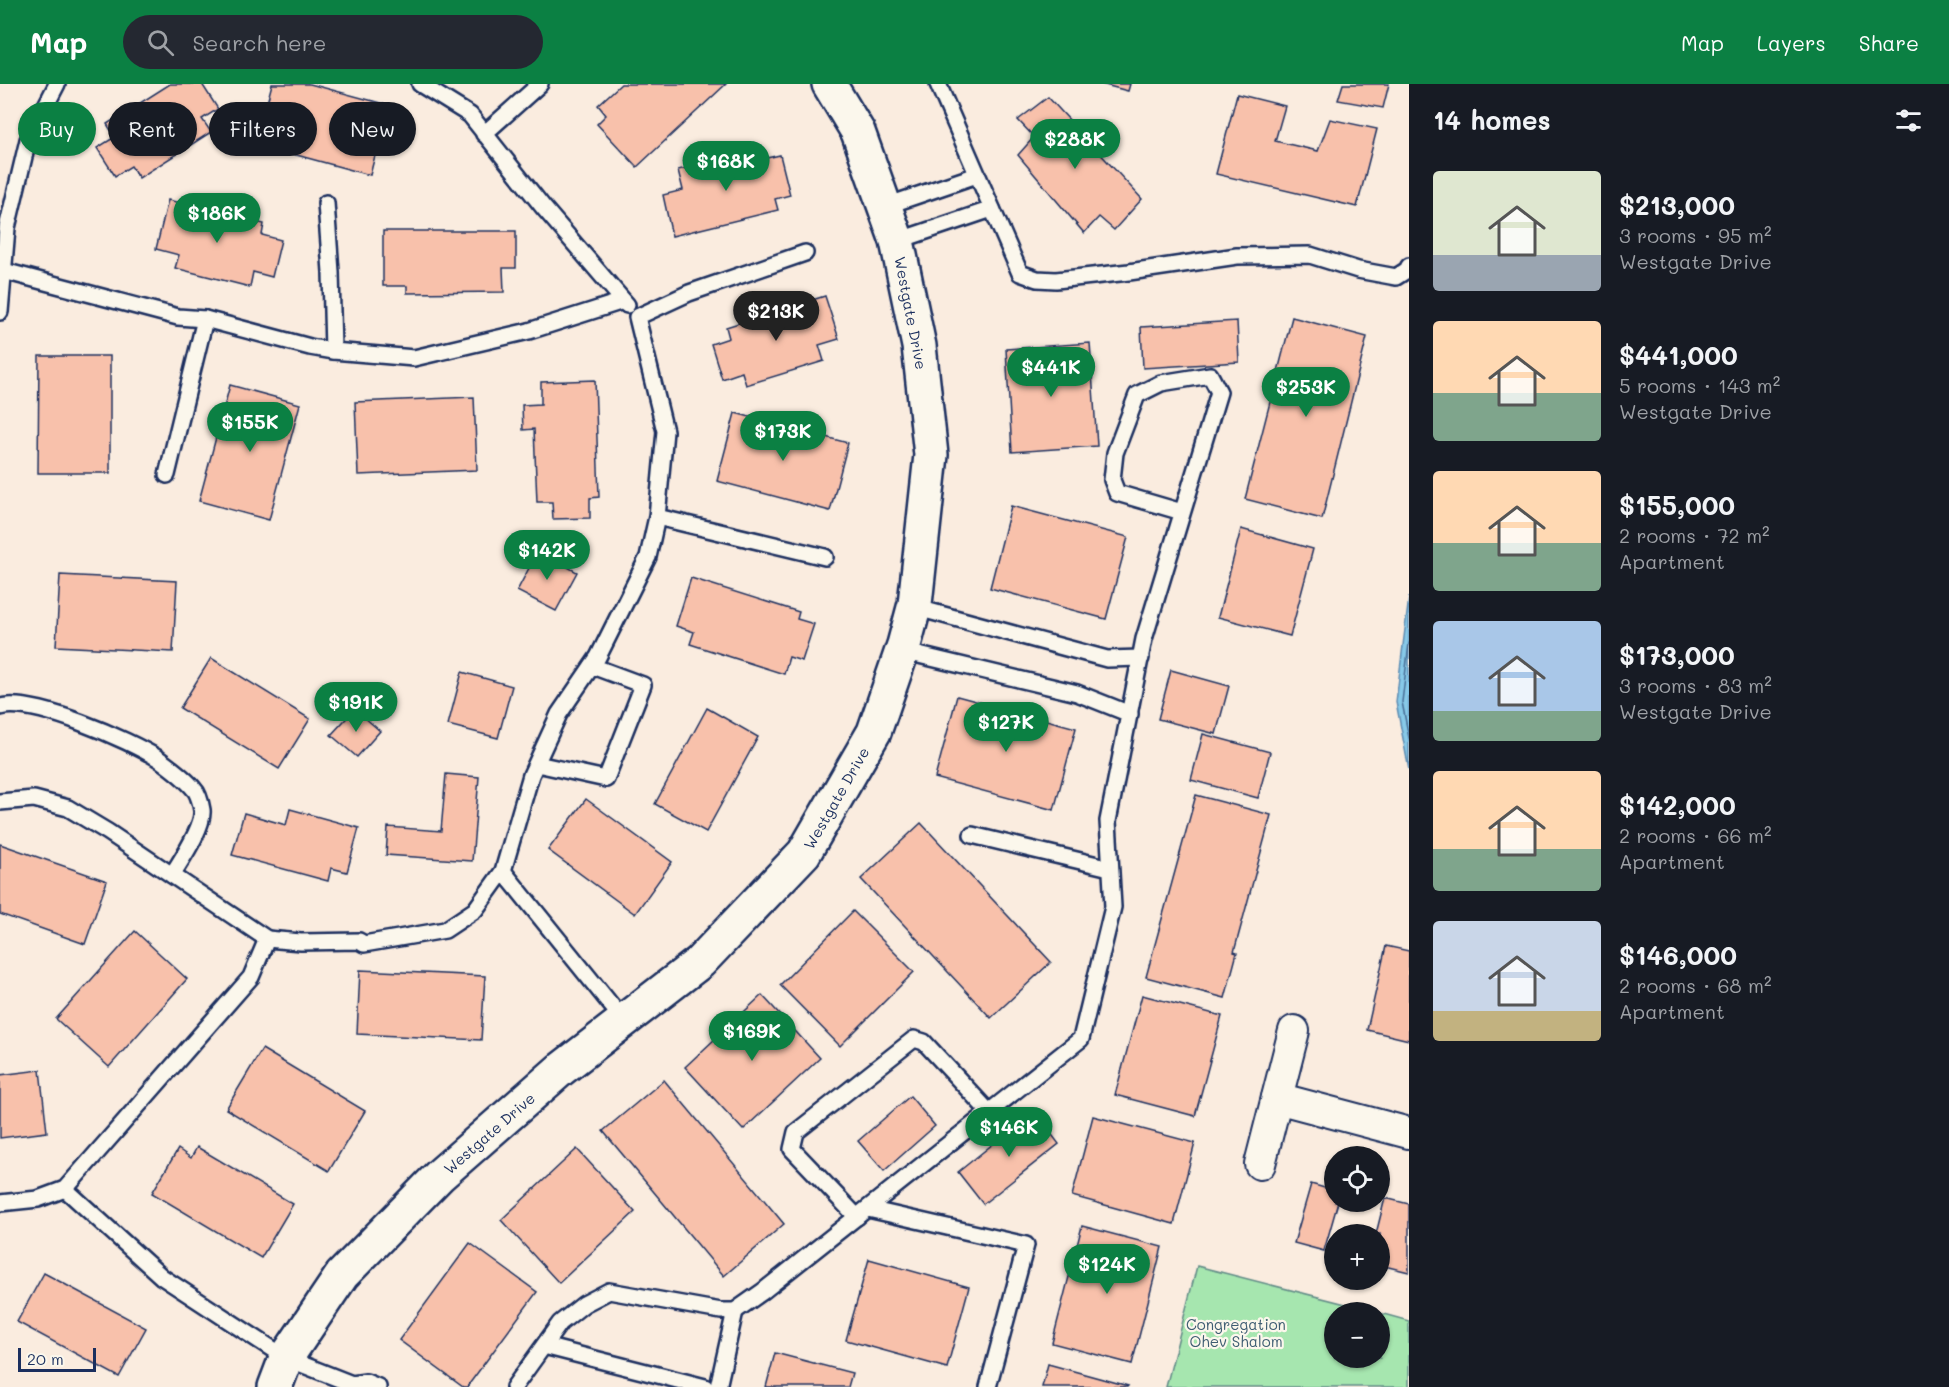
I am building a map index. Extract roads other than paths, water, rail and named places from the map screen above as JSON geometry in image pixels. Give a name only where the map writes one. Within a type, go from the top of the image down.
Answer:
[{"type":"street","name":"Westgate Drive","points":[[280,1373],[342,1275],[440,1175],[560,1071],[700,962],[804,853],[874,732],[902,651],[914,607],[931,455],[920,346],[897,241],[858,132],[829,84]]},
{"type":"street","points":[[1260,1164],[1294,1031]]},
{"type":"street","points":[[1277,1098],[1409,1133]]},
{"type":"lane","points":[[0,312],[2,270],[8,228],[27,140],[57,84]]},
{"type":"lane","points":[[0,802],[34,799],[68,808],[267,939],[301,942],[359,941],[364,944],[445,930],[476,910],[503,871],[531,775],[559,714],[592,666],[648,557],[657,518],[665,431],[637,317],[543,207],[470,115],[420,84]]},
{"type":"lane","points":[[484,134],[540,84]]},
{"type":"lane","points":[[938,84],[1020,273],[1037,279],[1083,277],[1237,256],[1310,255],[1358,270],[1396,277],[1409,266]]},
{"type":"lane","points":[[886,206],[977,175]]},
{"type":"lane","points":[[326,203],[333,351]]},
{"type":"lane","points":[[897,241],[992,209]]},
{"type":"lane","points":[[637,317],[689,292],[805,253]]},
{"type":"lane","points":[[2,270],[178,317],[205,319],[310,347],[414,358],[529,331],[623,301]]},
{"type":"lane","points":[[167,475],[205,319]]},
{"type":"lane","points":[[514,1387],[560,1323],[584,1304],[609,1291],[721,1311],[735,1311],[1081,1040],[1113,907],[1108,821],[1144,639],[1219,392],[1210,375],[1161,383],[1137,395],[1115,453],[1112,480],[1117,493],[1182,512]]},
{"type":"lane","points":[[657,518],[825,557]]},
{"type":"lane","points":[[914,607],[1107,659],[1141,658]]},
{"type":"lane","points":[[902,651],[1077,693],[1130,714]]},
{"type":"lane","points":[[537,764],[606,779],[643,685],[592,666]]},
{"type":"lane","points":[[0,707],[6,705],[32,707],[64,716],[159,760],[196,790],[202,812],[194,840],[172,875]]},
{"type":"lane","points":[[972,835],[1110,868]]},
{"type":"lane","points":[[503,871],[624,1021]]},
{"type":"lane","points":[[0,1203],[38,1199],[64,1189],[251,977],[267,939]]},
{"type":"lane","points":[[988,1387],[1026,1245],[863,1213],[792,1149],[796,1132],[914,1039],[924,1042],[989,1112]]},
{"type":"lane","points":[[64,1189],[162,1277],[280,1373],[353,1386],[366,1382],[378,1387]]},
{"type":"lane","points":[[718,1387],[735,1311]]},
{"type":"lane","points":[[544,1346],[705,1387]]},
{"type":"water","points":[[1409,597],[1409,770],[1396,702]]},
{"type":"park label","name":"Congregation Ohev Shalom","points":[[1236,1332]]}]
